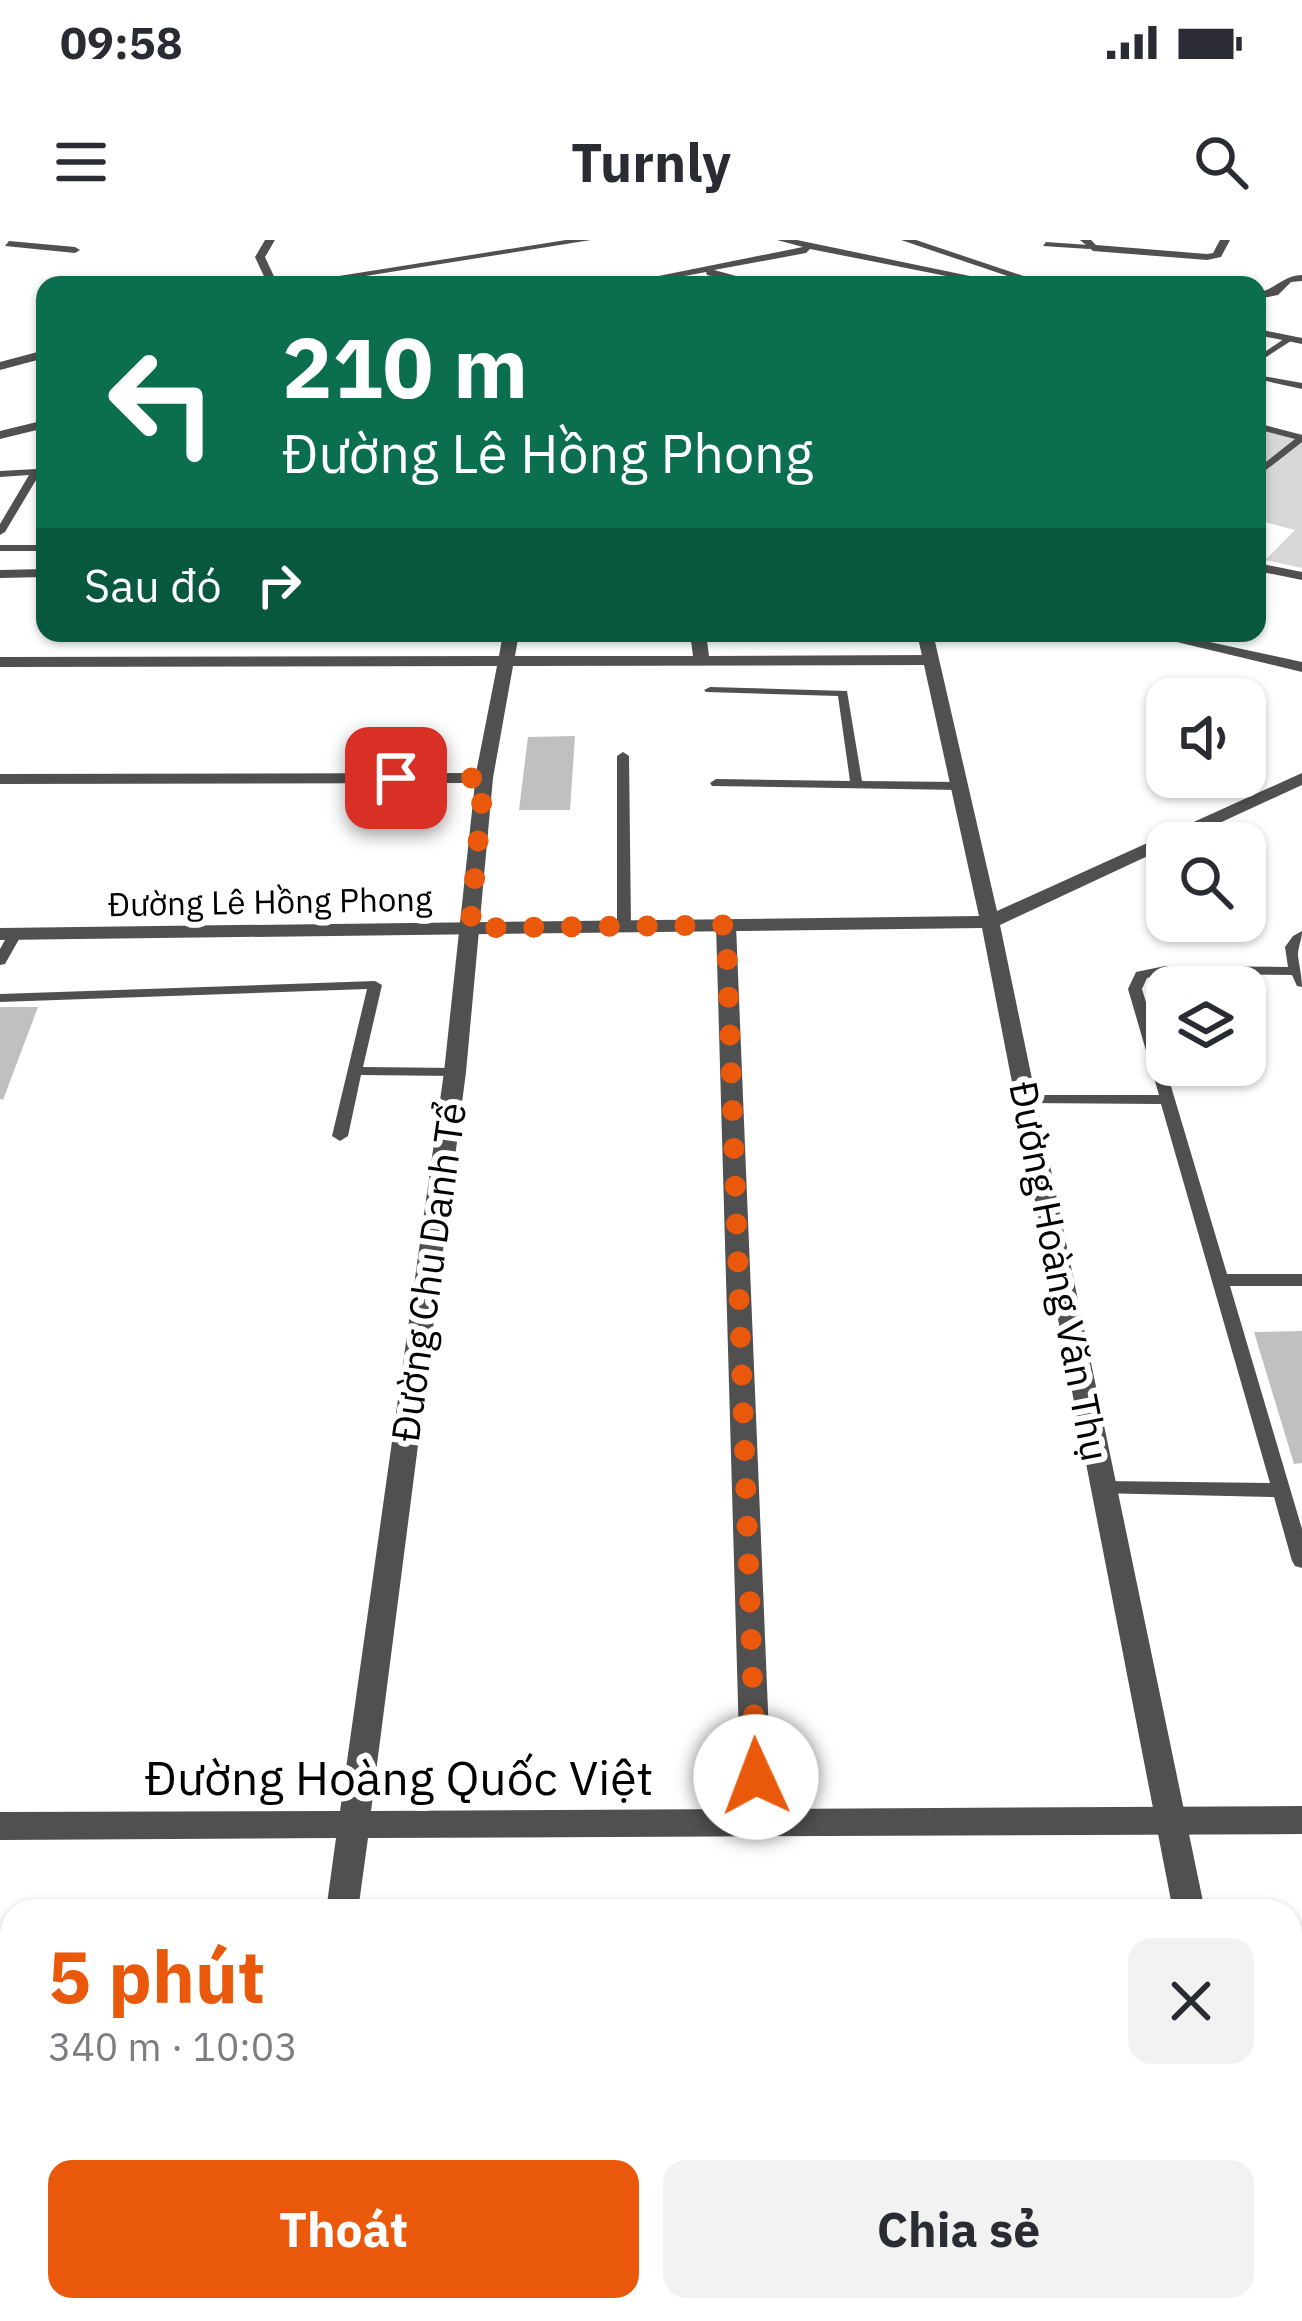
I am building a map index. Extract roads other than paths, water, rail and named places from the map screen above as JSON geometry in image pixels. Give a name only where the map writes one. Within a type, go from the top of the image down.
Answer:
[{"type":"street","points":[[269,276],[260,257],[270,240]]},
{"type":"street","points":[[346,276],[586,240]]},
{"type":"street","points":[[782,240],[962,276]]},
{"type":"street","points":[[906,240],[1018,276]]},
{"type":"street","points":[[1087,244],[1207,257],[1217,255],[1225,240]]},
{"type":"street","points":[[9,244],[75,250]]},
{"type":"street","points":[[666,276],[820,248]]},
{"type":"street","points":[[697,270],[724,276]]},
{"type":"street","points":[[1266,294],[1288,279],[1302,278]]},
{"type":"street","points":[[1266,334],[1296,340]]},
{"type":"street","points":[[0,366],[36,357]]},
{"type":"street","points":[[0,435],[36,426]]},
{"type":"street","points":[[1295,574],[1302,557]]},
{"type":"street","points":[[0,574],[36,573]]},
{"type":"street","name":"Đường Chu Danh Tể","points":[[344,1899],[455,1072],[484,778],[510,642]]},
{"type":"street","points":[[699,642],[702,661]]},
{"type":"street","name":"Đường Hoàng Văn Thụ","points":[[926,642],[990,922],[1186,1899]]},
{"type":"street","points":[[1188,642],[1302,667]]},
{"type":"street","points":[[0,662],[929,660]]},
{"type":"street","points":[[0,779],[484,778]]},
{"type":"street","name":"Đường Lê Hồng Phong","points":[[7,934],[990,922],[1302,778]]},
{"type":"street","points":[[726,925],[757,1824]]},
{"type":"street","name":"Đường Hoàng Quốc Việt","points":[[0,1826],[1302,1820]]},
{"type":"lane","points":[[1046,244],[1087,244]]},
{"type":"lane","points":[[1266,356],[1296,340]]},
{"type":"lane","points":[[1266,379],[1302,386]]},
{"type":"lane","points":[[1266,428],[1302,438]]},
{"type":"lane","points":[[1266,467],[1302,438]]},
{"type":"lane","points":[[0,474],[36,472]]},
{"type":"lane","points":[[0,532],[36,479]]},
{"type":"lane","points":[[0,548],[36,548]]},
{"type":"lane","points":[[710,690],[843,693],[856,784]]},
{"type":"lane","points":[[623,756],[624,926]]},
{"type":"lane","points":[[716,782],[958,786]]},
{"type":"lane","points":[[0,961],[7,934]]},
{"type":"lane","points":[[1302,935],[1291,946],[1290,958],[1299,977],[1165,970],[1141,976],[1135,989],[1302,1561]]},
{"type":"lane","points":[[0,998],[373,985],[340,1136]]},
{"type":"lane","points":[[356,1070],[455,1072]]},
{"type":"lane","points":[[1025,1100],[1167,1100]]},
{"type":"lane","points":[[1219,1280],[1302,1280]]},
{"type":"lane","points":[[1103,1488],[1281,1490]]}]
